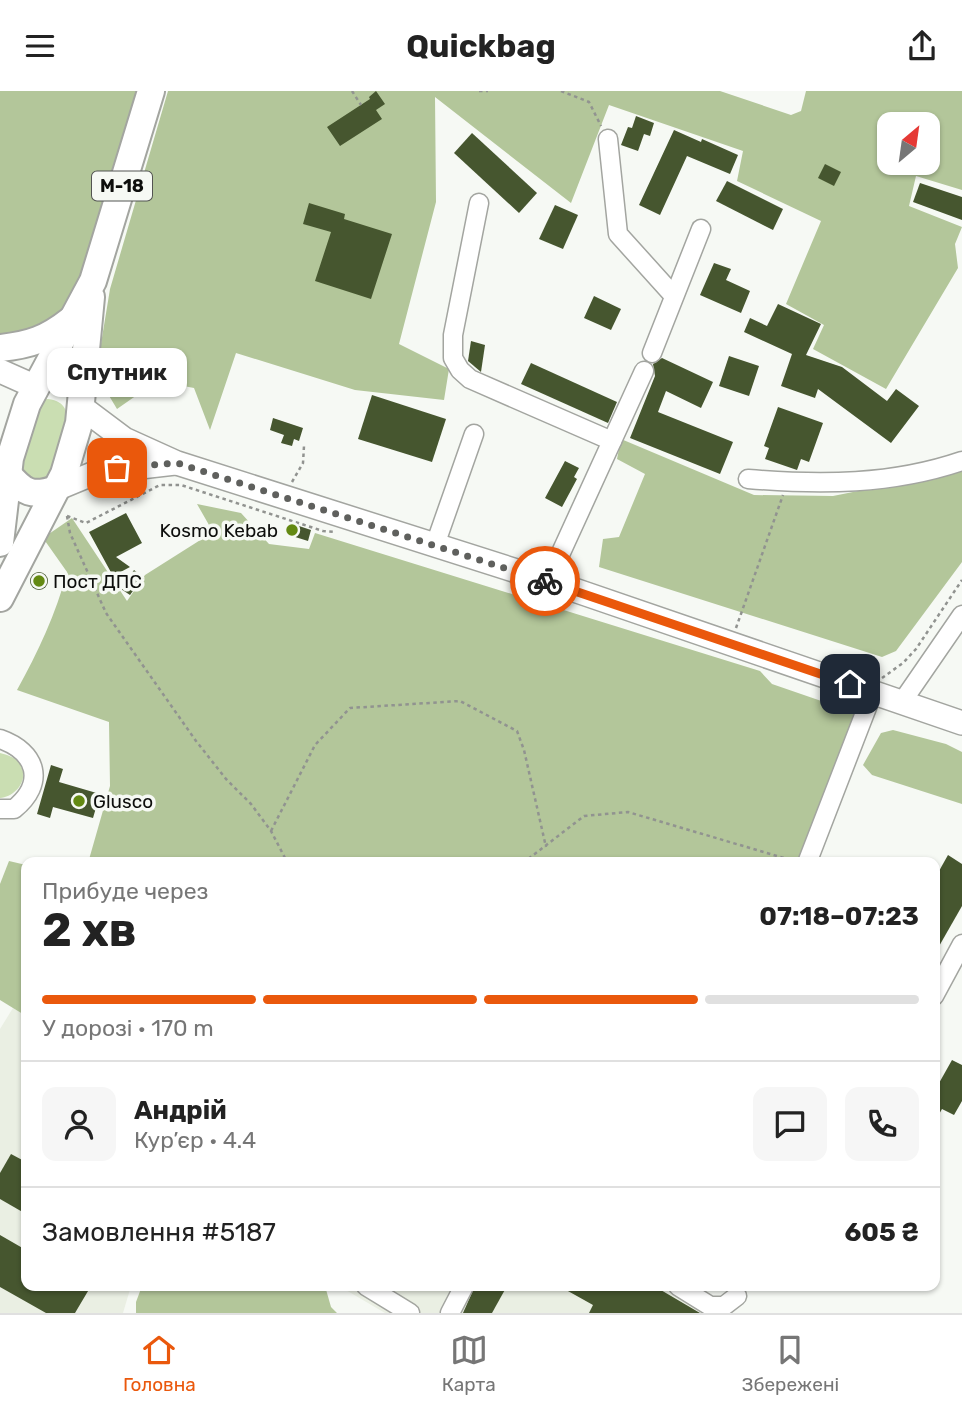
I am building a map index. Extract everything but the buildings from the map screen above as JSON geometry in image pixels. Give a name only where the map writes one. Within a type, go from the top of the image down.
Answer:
[{"type":"highway","name":"М-18","points":[[1,532],[4,468],[10,458],[27,404],[93,281],[151,91]]},
{"type":"highway","name":"М-18","points":[[0,599],[64,474],[79,423],[93,281]]},
{"type":"highway","points":[[0,348],[24,346],[51,335],[75,317]]},
{"type":"highway","points":[[36,387],[60,390],[80,407]]},
{"type":"highway","points":[[4,468],[19,487],[28,492],[40,494],[56,489]]},
{"type":"main road","points":[[0,371],[36,387]]},
{"type":"main road","points":[[80,407],[124,439],[177,463],[877,686],[902,702],[962,723]]},
{"type":"main road","points":[[56,489],[97,472],[177,463]]},
{"type":"lane","points":[[608,139],[618,235],[673,295]]},
{"type":"lane","points":[[479,202],[453,335],[453,358],[470,380],[612,441]]},
{"type":"lane","points":[[652,353],[701,229]]},
{"type":"lane","points":[[548,581],[644,371]]},
{"type":"lane","points":[[435,545],[474,434]]},
{"type":"lane","points":[[748,479],[839,483],[887,479],[934,471],[962,461]]},
{"type":"lane","points":[[902,702],[962,615]]},
{"type":"lane","points":[[809,857],[877,686]]},
{"type":"lane","points":[[0,739],[11,743],[29,757],[33,785],[26,799],[14,809],[0,809]]},
{"type":"lane","points":[[940,985],[962,944]]},
{"type":"lane","points":[[374,1291],[410,1313]]},
{"type":"lane","points":[[450,1313],[461,1291]]},
{"type":"lane","points":[[686,1291],[710,1306],[724,1306],[735,1291]]},
{"type":"lane","points":[[735,1291],[742,1310],[746,1313]]},
{"type":"path","points":[[352,91],[361,105]]},
{"type":"path","points":[[479,91],[488,91]]},
{"type":"path","points":[[561,91],[589,102],[608,139]]},
{"type":"path","points":[[282,496],[303,463],[304,446]]},
{"type":"path","points":[[736,629],[787,482]]},
{"type":"path","points":[[284,857],[271,831],[196,741],[106,613],[70,533],[67,516],[86,523],[160,485],[181,485],[289,521]]},
{"type":"path","points":[[877,686],[916,649],[962,580]]},
{"type":"path","points":[[271,831],[315,745],[350,708],[460,701],[517,731],[524,750],[546,847]]},
{"type":"path","points":[[532,857],[584,816],[628,812],[780,857]]},
{"type":"shaded area","points":[[13,1008],[21,1013],[21,1291],[130,1291],[123,1313],[0,1313],[0,1029]]},
{"type":"shaded area","points":[[348,1291],[668,1291],[706,1313],[385,1313]]},
{"type":"green space","points":[[0,91],[142,91],[71,306],[46,331],[0,344]]},
{"type":"green space","points":[[168,91],[720,91],[791,115],[801,111],[806,91],[962,91],[962,190],[916,176],[909,206],[962,227],[955,244],[958,268],[886,389],[813,349],[824,325],[786,304],[821,221],[737,181],[743,151],[609,105],[571,203],[435,97],[436,202],[399,344],[449,369],[444,400],[355,390],[236,353],[210,430],[194,388],[157,381],[117,409],[96,374],[110,289]]},
{"type":"green space","points":[[41,400],[59,402],[65,409],[66,429],[52,473],[38,482],[16,470]]},
{"type":"green space","points":[[621,439],[754,495],[833,496],[962,468],[962,562],[896,651],[882,657],[599,567],[603,539],[619,537],[645,474],[617,459]]},
{"type":"green space","points":[[197,504],[241,513],[269,544],[309,549],[315,533],[760,671],[772,684],[859,714],[802,857],[90,857],[110,786],[109,722],[17,690],[46,632],[67,572],[43,538],[72,518],[127,601],[145,575],[213,532]]},
{"type":"green space","points":[[893,730],[946,744],[962,752],[962,804],[872,775],[863,765],[881,733]]},
{"type":"green space","points":[[0,753],[18,762],[23,776],[16,791],[0,798]]},
{"type":"green space","points":[[9,861],[21,864],[21,1013],[0,1000],[0,884]]},
{"type":"green space","points":[[140,1291],[326,1291],[331,1307],[337,1313],[136,1313]]},
{"type":"way so far","points":[[117,468],[177,463],[545,581]]},
{"type":"place","name":"Спутник","points":[[117,468]]},
{"type":"place","name":"Kosmo Kebab","points":[[292,530]]},
{"type":"place","name":"Пост ДПС","points":[[39,581]]},
{"type":"place","name":"Glusco","points":[[79,801]]},
{"type":"route","points":[[545,581],[850,684]]}]
